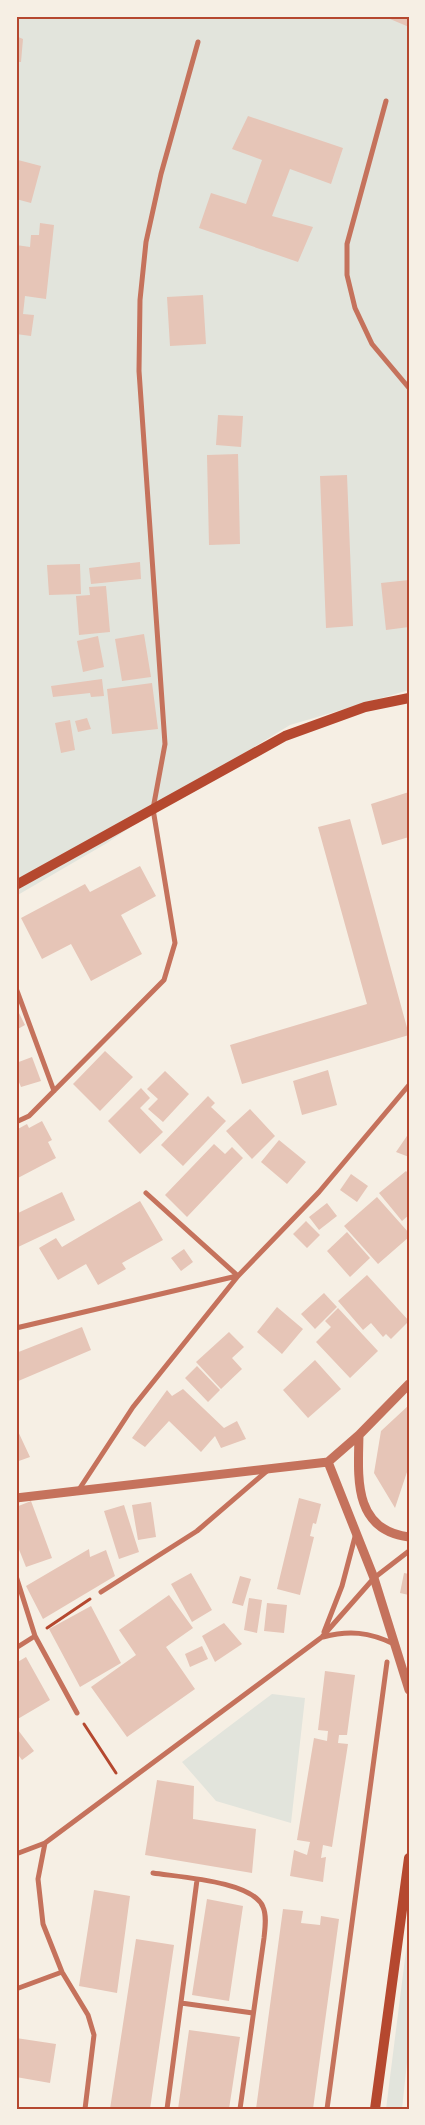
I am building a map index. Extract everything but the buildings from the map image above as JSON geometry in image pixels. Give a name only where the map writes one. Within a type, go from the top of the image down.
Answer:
[{"type":"main road","points":[[16,885],[286,736],[365,707],[409,698]]},
{"type":"main road","points":[[375,2109],[409,1858]]},
{"type":"street","points":[[16,1122],[29,1116],[164,980],[175,942],[153,808],[165,744],[138,371],[140,300],[146,242],[161,174],[198,42]]},
{"type":"street","points":[[386,102],[348,244],[347,275],[355,308],[372,344],[409,388]]},
{"type":"street","points":[[16,988],[54,1091]]},
{"type":"street","points":[[78,1492],[133,1406],[238,1276],[319,1192],[409,1085]]},
{"type":"street","points":[[146,1193],[238,1276]]},
{"type":"street","points":[[16,1328],[238,1276]]},
{"type":"street","points":[[16,1498],[328,1462],[359,1435],[409,1384]]},
{"type":"street","points":[[359,1435],[358,1477],[361,1495],[367,1510],[375,1522],[384,1530],[394,1535],[409,1537]]},
{"type":"street","points":[[328,1462],[374,1578],[409,1690]]},
{"type":"street","points":[[101,1592],[198,1530],[268,1470]]},
{"type":"street","points":[[322,1637],[342,1586],[356,1532]]},
{"type":"street","points":[[16,1854],[45,1843],[322,1637],[374,1578],[409,1551]]},
{"type":"street","points":[[16,1576],[35,1636],[77,1712]]},
{"type":"street","points":[[322,1637],[340,1632],[359,1632],[377,1636],[394,1644]]},
{"type":"street","points":[[16,1648],[35,1636]]},
{"type":"street","points":[[327,2109],[388,1662]]},
{"type":"street","points":[[45,1843],[38,1879],[43,1924],[62,1972],[88,2014],[94,2035],[85,2109]]},
{"type":"street","points":[[153,1873],[240,1888],[255,1895],[263,1907],[266,1921],[240,2109]]},
{"type":"street","points":[[167,2109],[197,1880]]},
{"type":"street","points":[[16,1990],[62,1972]]},
{"type":"street","points":[[181,2003],[253,2013]]},
{"type":"path","points":[[35,1636],[101,1592]]},
{"type":"path","points":[[77,1712],[122,1784]]},
{"type":"shaded area","points":[[16,16],[409,16],[409,690],[290,725],[205,777],[107,843],[16,896]]},
{"type":"shaded area","points":[[272,1694],[305,1698],[291,1823],[216,1801],[182,1762]]},
{"type":"shaded area","points":[[409,1927],[409,2044],[402,2109],[386,2109]]}]
